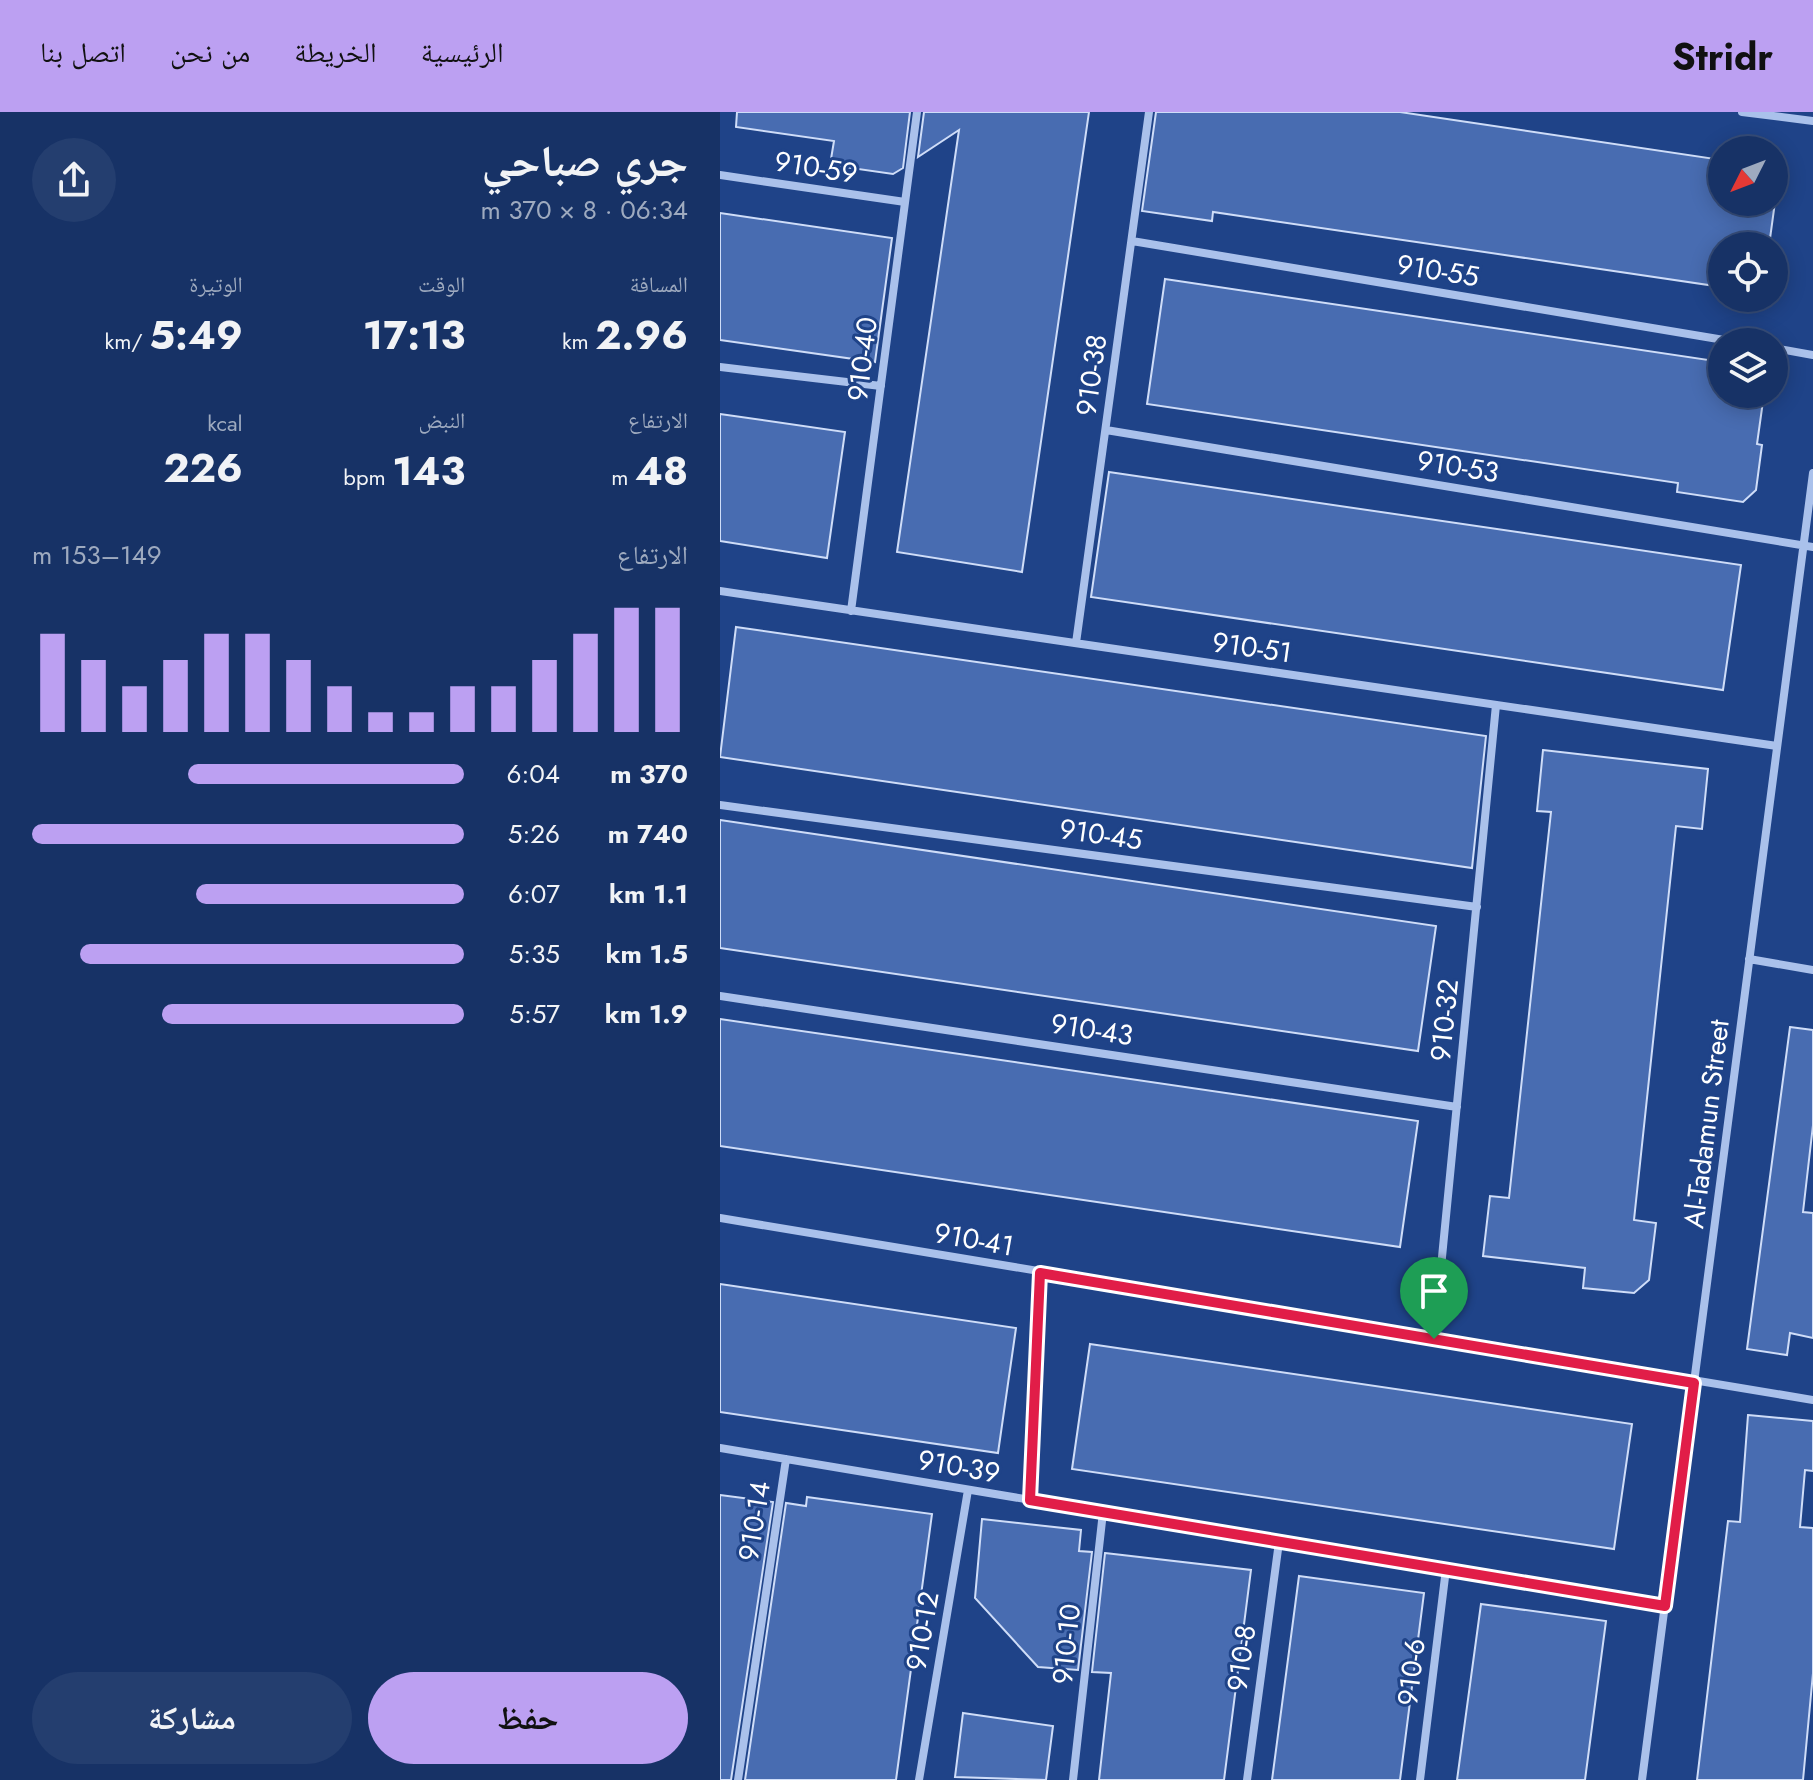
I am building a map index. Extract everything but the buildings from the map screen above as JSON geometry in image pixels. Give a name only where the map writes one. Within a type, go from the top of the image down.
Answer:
[{"type":"street","name":"910-40","points":[[851,611],[917,112]]},
{"type":"street","name":"910-38","points":[[1076,643],[1149,112]]},
{"type":"street","points":[[1742,112],[1813,121]]},
{"type":"street","name":"910-59","points":[[720,175],[905,202]]},
{"type":"street","name":"910-55","points":[[1132,241],[1708,337]]},
{"type":"street","points":[[1788,351],[1813,355]]},
{"type":"street","points":[[720,367],[881,386]]},
{"type":"street","name":"910-53","points":[[1106,430],[1808,546]]},
{"type":"street","name":"Al-Tadamun Street","points":[[1642,1780],[1777,746],[1808,546],[1813,473]]},
{"type":"street","name":"910-51","points":[[720,591],[1777,746]]},
{"type":"street","name":"910-32","points":[[1434,1339],[1496,705]]},
{"type":"street","name":"910-45","points":[[720,805],[1477,907]]},
{"type":"street","points":[[1749,959],[1813,970]]},
{"type":"street","name":"910-43","points":[[720,996],[1457,1107]]},
{"type":"street","name":"910-41","points":[[720,1218],[1694,1383],[1813,1400]]},
{"type":"street","points":[[1030,1500],[1040,1273]]},
{"type":"street","name":"910-39","points":[[720,1448],[1665,1606]]},
{"type":"street","name":"910-14","points":[[738,1780],[786,1459]]},
{"type":"street","name":"910-12","points":[[919,1780],[968,1490]]},
{"type":"street","name":"910-10","points":[[1073,1780],[1103,1512]]},
{"type":"street","name":"910-8","points":[[1247,1780],[1279,1542]]},
{"type":"street","name":"910-6","points":[[1420,1780],[1446,1569]]},
{"type":"route","points":[[1040,1273],[1434,1339],[1694,1383],[1665,1606],[1030,1500],[1040,1273]]}]
